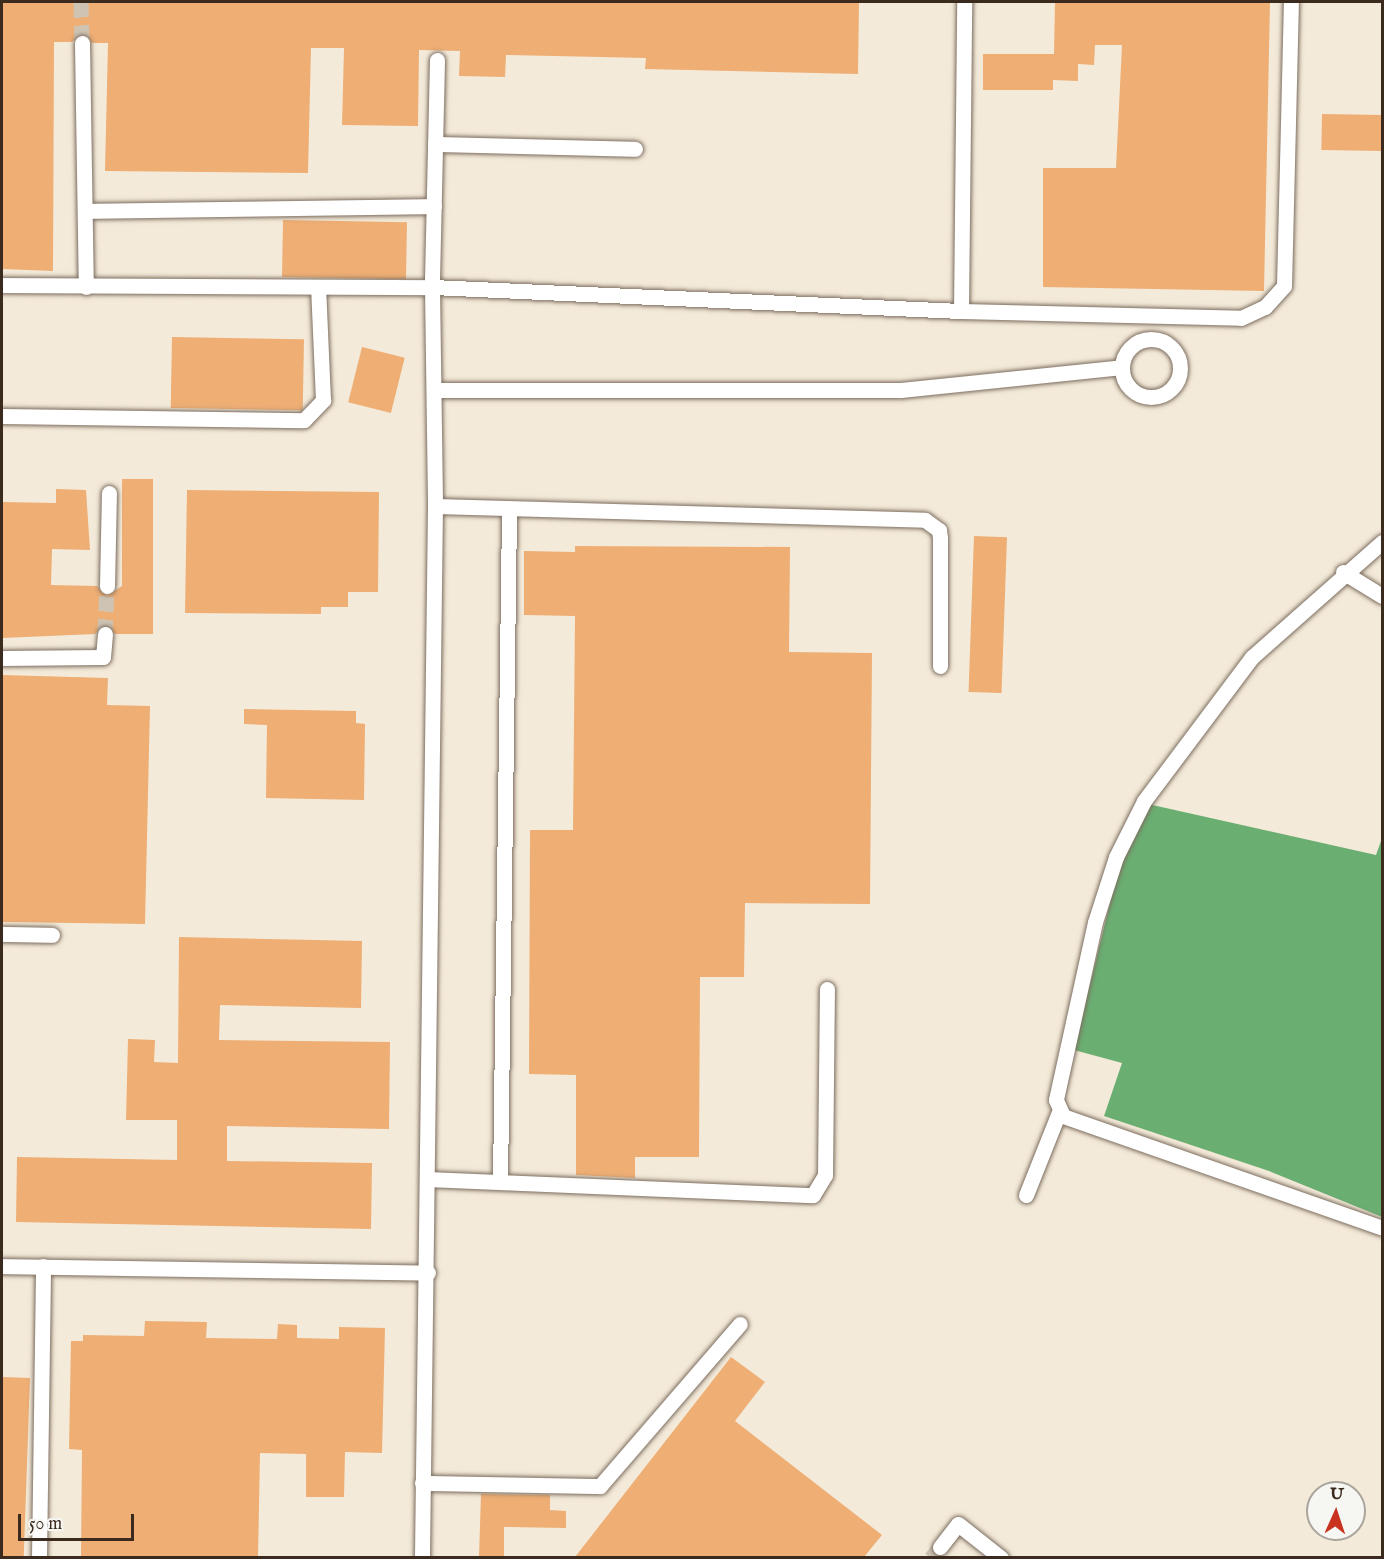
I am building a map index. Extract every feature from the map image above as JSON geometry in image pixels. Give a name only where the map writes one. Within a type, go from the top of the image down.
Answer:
[{"type":"street","points":[[961,311],[964,2]]},
{"type":"street","points":[[2,285],[432,287],[961,311],[1241,318],[1265,307],[1284,286],[1291,2]]},
{"type":"street","points":[[82,43],[86,287]]},
{"type":"street","points":[[422,1557],[428,1273],[426,1179],[435,506],[432,287],[437,60]]},
{"type":"street","points":[[435,144],[635,149]]},
{"type":"street","points":[[85,211],[434,206]]},
{"type":"street","points":[[2,416],[304,420],[323,400],[318,287]]},
{"type":"street","points":[[434,390],[901,390],[1122,367]]},
{"type":"street","points":[[106,586],[109,493]]},
{"type":"street","points":[[435,506],[509,510],[924,520],[939,530],[940,538],[940,666]]},
{"type":"street","points":[[500,1182],[509,510]]},
{"type":"street","points":[[1026,1195],[1059,1113],[1056,1100],[1095,922],[1131,825],[1231,683],[1343,572],[1383,542]]},
{"type":"street","points":[[1343,572],[1383,596]]},
{"type":"street","points":[[2,658],[103,657],[105,634]]},
{"type":"street","points":[[2,934],[52,935]]},
{"type":"street","points":[[426,1179],[813,1195],[825,1175],[827,989]]},
{"type":"street","points":[[1059,1113],[1383,1227]]},
{"type":"street","points":[[2,1266],[428,1273]]},
{"type":"street","points":[[39,1557],[42,1266]]},
{"type":"street","points":[[422,1483],[600,1486],[740,1324]]},
{"type":"street","points":[[939,1547],[958,1524],[1001,1557]]},
{"type":"green space","points":[[1148,804],[1376,855],[1382,838],[1382,1217],[1269,1171],[1104,1116],[1122,1063],[1074,1050],[1119,866]]},
{"type":"building","points":[[2,2],[859,2],[858,74],[645,69],[646,58],[506,55],[505,77],[459,76],[460,51],[419,50],[418,126],[342,125],[344,48],[311,48],[308,173],[105,171],[108,43],[92,43],[81,33],[72,42],[54,42],[53,271],[2,269]]},
{"type":"building","points":[[1055,2],[1270,2],[1264,291],[1043,287],[1043,168],[1116,168],[1122,45],[1095,45],[1094,65],[1078,64],[1078,81],[1053,80],[1053,90],[983,90],[983,54],[1054,54]]},
{"type":"building","points":[[1322,114],[1382,115],[1382,151],[1321,150]]},
{"type":"building","points":[[283,220],[407,222],[406,279],[282,277]]},
{"type":"building","points":[[172,337],[304,339],[303,410],[171,408]]},
{"type":"building","points":[[362,347],[405,358],[391,413],[348,402]]},
{"type":"building","points":[[122,479],[153,479],[153,634],[115,634],[105,624],[95,634],[2,638],[2,502],[56,503],[56,489],[86,490],[90,550],[52,549],[51,585],[97,586],[107,596],[122,586]]},
{"type":"building","points":[[187,490],[379,492],[378,592],[348,592],[348,607],[321,607],[321,614],[185,613]]},
{"type":"building","points":[[974,536],[1007,537],[1002,693],[969,692]]},
{"type":"building","points":[[575,546],[790,547],[789,652],[872,653],[870,904],[745,903],[744,977],[700,977],[699,1157],[635,1157],[635,1178],[576,1175],[576,1075],[529,1074],[530,830],[573,830],[575,616],[524,615],[524,551],[575,552]]},
{"type":"building","points":[[2,675],[108,678],[107,705],[150,706],[145,924],[3,922]]},
{"type":"building","points":[[244,709],[356,711],[356,723],[365,724],[364,800],[266,798],[267,725],[244,724]]},
{"type":"building","points":[[179,937],[362,941],[361,1008],[220,1005],[219,1040],[390,1042],[389,1129],[227,1126],[227,1161],[372,1163],[371,1229],[16,1222],[17,1157],[177,1160],[177,1120],[126,1120],[128,1039],[155,1040],[154,1062],[178,1063]]},
{"type":"building","points":[[145,1321],[207,1322],[206,1338],[277,1339],[278,1324],[297,1325],[297,1338],[339,1339],[339,1327],[385,1328],[382,1453],[345,1452],[344,1497],[306,1497],[306,1454],[260,1453],[258,1557],[81,1557],[82,1450],[69,1449],[71,1341],[83,1341],[83,1335],[144,1336]]},
{"type":"building","points":[[731,1357],[765,1382],[735,1421],[882,1535],[864,1557],[575,1557]]},
{"type":"building","points":[[2,1377],[30,1378],[24,1558],[2,1557]]},
{"type":"building","points":[[481,1494],[550,1495],[550,1510],[566,1511],[566,1528],[504,1527],[504,1557],[479,1557]]},
{"type":"tunnel","points":[[81,2],[82,43]]},
{"type":"tunnel","points":[[105,634],[107,586]]},
{"type":"tunnel","points":[[931,1558],[940,1547]]}]
